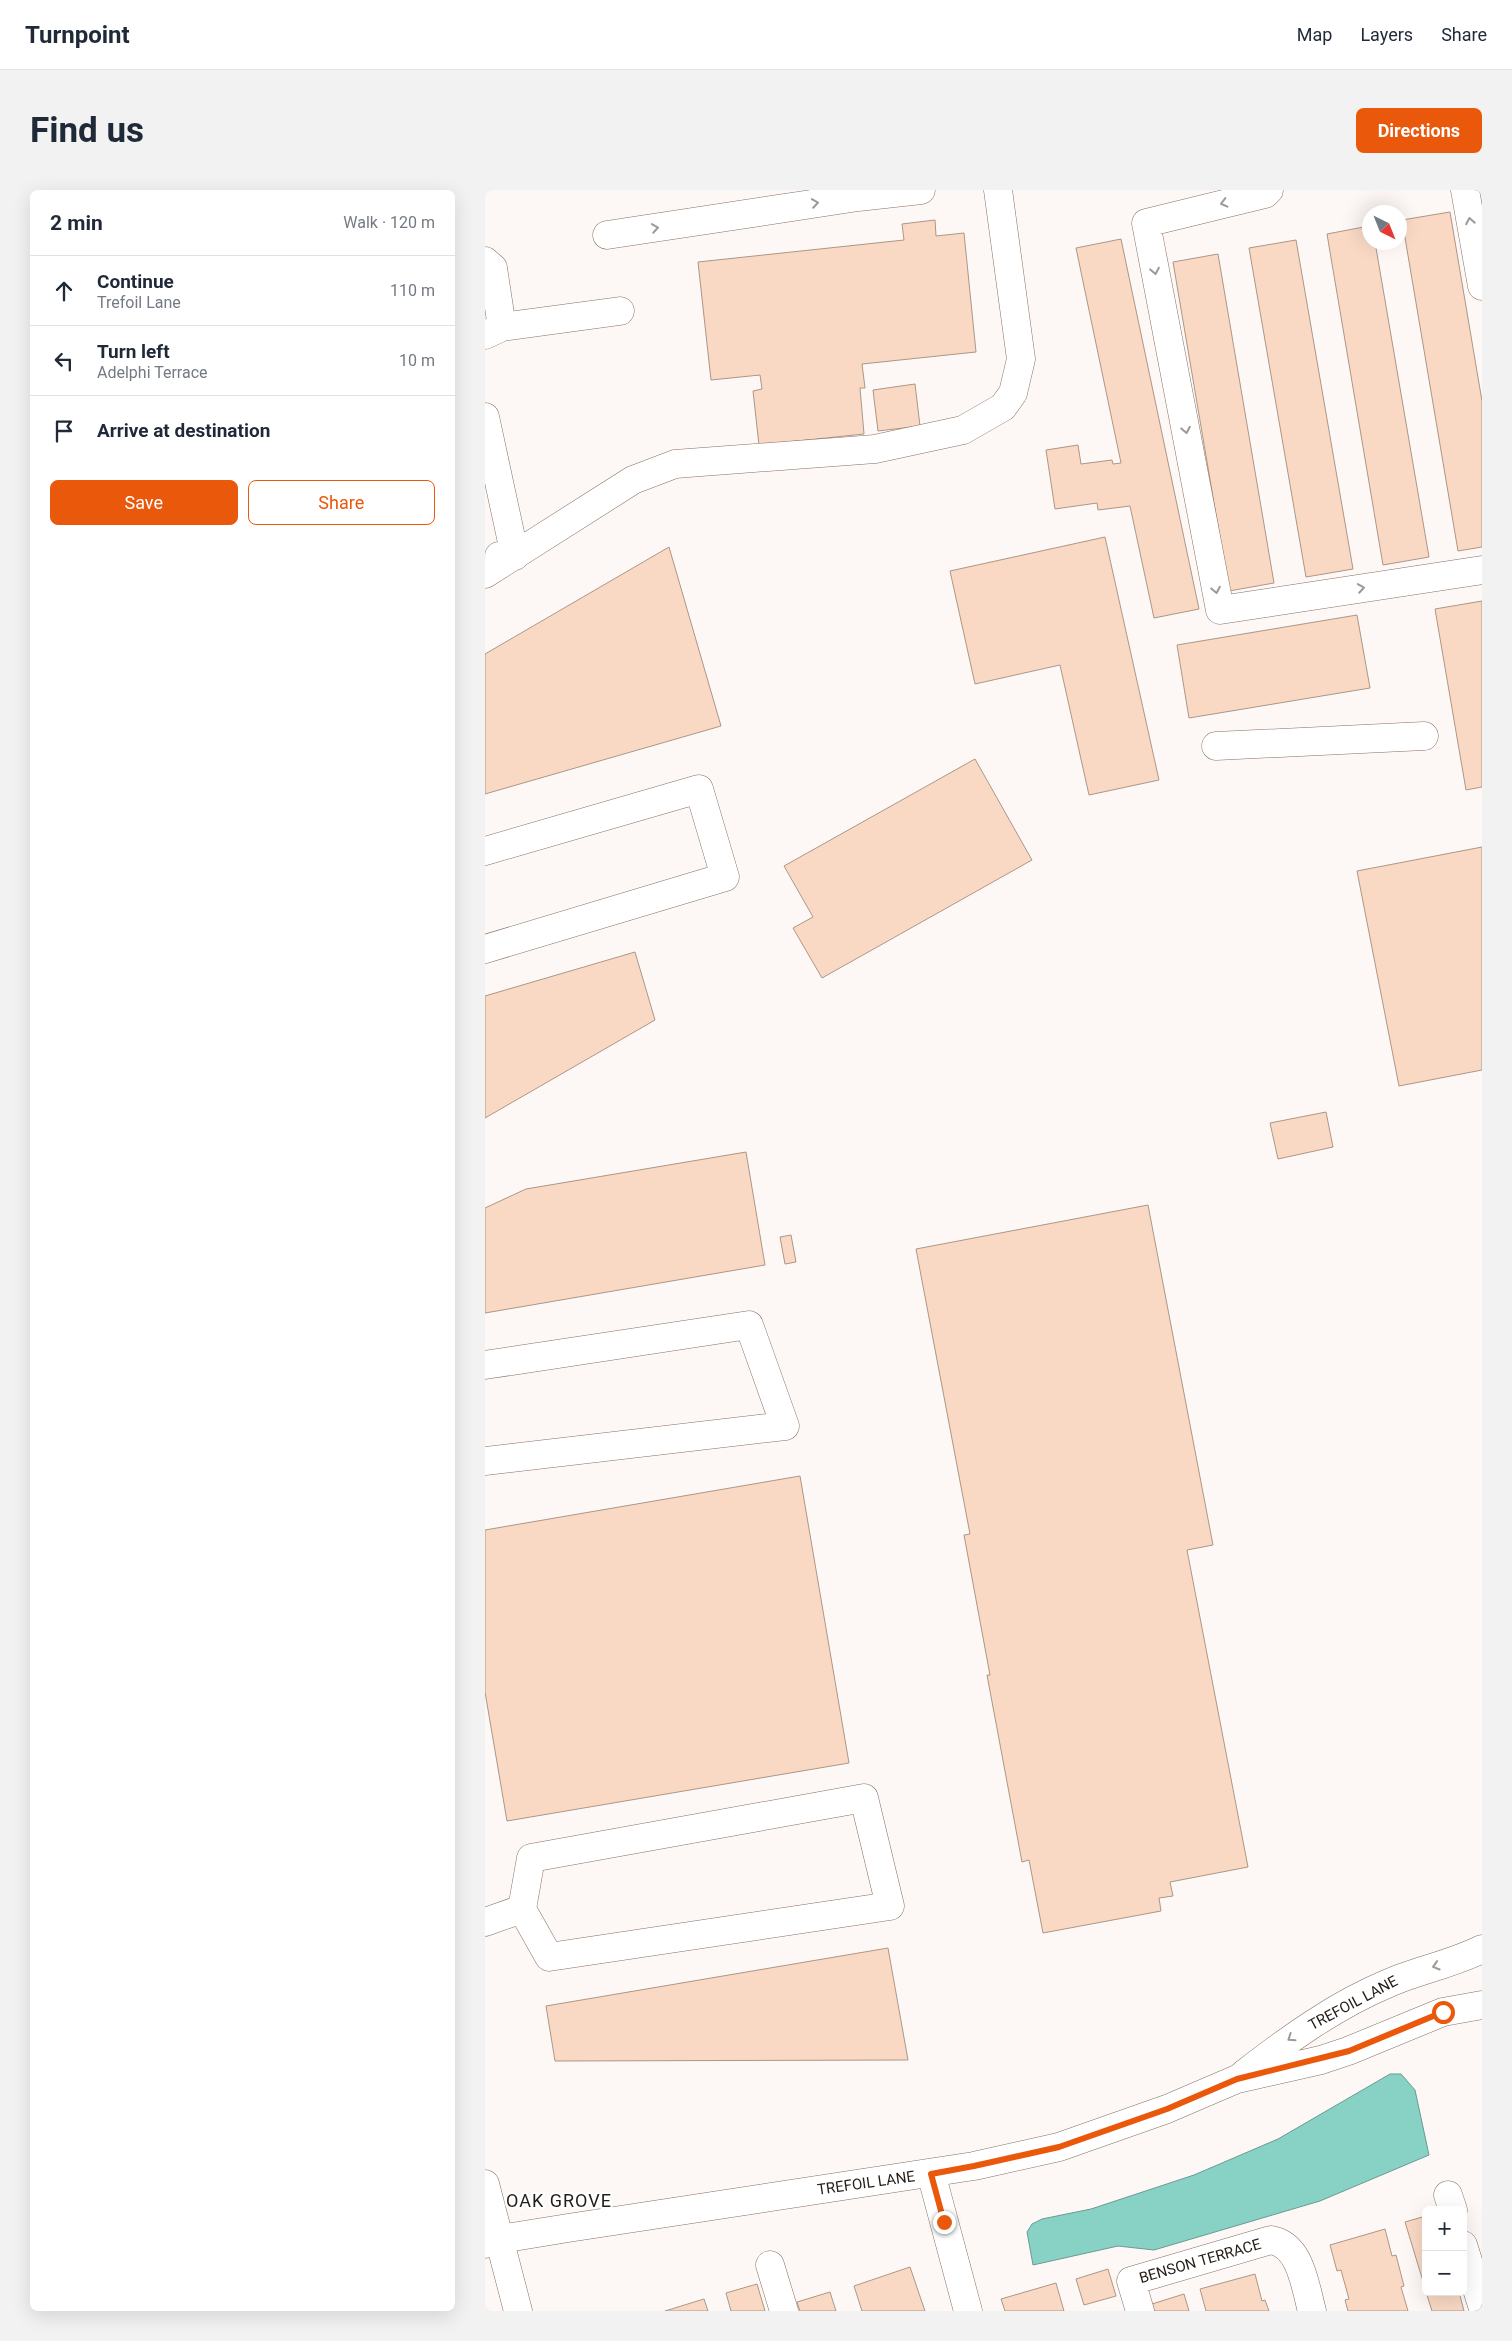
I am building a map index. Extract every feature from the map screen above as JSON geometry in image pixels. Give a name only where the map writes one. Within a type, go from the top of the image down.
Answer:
[{"type":"street","points":[[607,235],[858,197],[921,190]]},
{"type":"street","points":[[485,574],[633,480],[675,464],[875,449],[963,430],[1003,408],[1013,393],[1021,359],[998,190]]},
{"type":"street","points":[[1269,190],[1265,194],[1146,223],[1220,610],[1482,570]]},
{"type":"street","points":[[1465,190],[1482,286]]},
{"type":"street","points":[[485,260],[493,268],[493,331],[620,311]]},
{"type":"street","points":[[485,416],[515,556]]},
{"type":"street","points":[[485,555],[515,556]]},
{"type":"street","points":[[1216,746],[1424,736]]},
{"type":"street","points":[[485,851],[699,789],[725,878],[485,949]]},
{"type":"street","points":[[485,1365],[749,1324],[785,1426],[485,1461]]},
{"type":"street","points":[[864,1798],[890,1906],[549,1957],[522,1910],[531,1858],[864,1798]]},
{"type":"street","points":[[485,1922],[522,1910]]},
{"type":"street","name":"TREFOIL LANE","points":[[1237,2079],[1280,2045],[1359,1997],[1403,1977],[1482,1949]]},
{"type":"street","name":"TREFOIL LANE","points":[[492,2241],[931,2174],[1059,2147],[1167,2109],[1237,2079],[1321,2060],[1349,2051],[1443,2012],[1482,2005]]},
{"type":"street","points":[[931,2174],[968,2311]]},
{"type":"street","points":[[485,2184],[492,2241],[518,2311]]},
{"type":"street","name":"BENSON TERRACE","points":[[1140,2311],[1131,2281],[1271,2240],[1281,2241],[1295,2256],[1313,2311]]},
{"type":"street","points":[[1465,2251],[1482,2305]]},
{"type":"street","points":[[770,2265],[784,2311]]},
{"type":"water","points":[[1390,2074],[1401,2074],[1415,2090],[1429,2155],[1320,2201],[1154,2250],[1118,2246],[1033,2265],[1027,2232],[1032,2224],[1042,2219],[1091,2209],[1194,2175],[1278,2139]]},
{"type":"building","points":[[1450,212],[1482,401],[1482,547],[1458,551],[1407,250],[1407,219]]},
{"type":"building","points":[[935,220],[936,236],[964,233],[976,352],[862,364],[865,388],[860,388],[864,434],[759,445],[753,391],[762,389],[760,375],[711,380],[698,262],[904,240],[902,224]]},
{"type":"building","points":[[1362,227],[1362,250],[1376,250],[1429,557],[1383,565],[1327,234]]},
{"type":"building","points":[[1121,239],[1199,609],[1154,618],[1130,506],[1098,510],[1097,503],[1055,509],[1046,450],[1078,445],[1081,464],[1112,460],[1113,464],[1121,463],[1076,248]]},
{"type":"building","points":[[1296,240],[1353,569],[1306,577],[1249,248]]},
{"type":"building","points":[[1218,254],[1274,583],[1229,591],[1173,262]]},
{"type":"building","points":[[915,384],[920,426],[878,431],[873,390]]},
{"type":"building","points":[[1105,537],[1159,780],[1089,795],[1060,665],[975,684],[950,571]]},
{"type":"building","points":[[669,547],[721,726],[485,794],[485,654]]},
{"type":"building","points":[[1482,601],[1482,787],[1466,790],[1435,609]]},
{"type":"building","points":[[1357,615],[1370,688],[1189,718],[1177,645]]},
{"type":"building","points":[[975,759],[1032,860],[822,978],[793,928],[813,917],[784,866]]},
{"type":"building","points":[[1482,847],[1482,1070],[1399,1086],[1357,871]]},
{"type":"building","points":[[635,952],[655,1020],[485,1118],[485,996]]},
{"type":"building","points":[[1326,1112],[1333,1147],[1278,1159],[1270,1123]]},
{"type":"building","points":[[746,1152],[765,1265],[485,1313],[485,1208],[526,1189]]},
{"type":"building","points":[[1148,1205],[1213,1545],[1187,1550],[1248,1867],[1170,1882],[1173,1896],[1159,1898],[1161,1911],[1043,1933],[1029,1860],[1022,1862],[987,1675],[990,1675],[964,1535],[970,1534],[916,1249]]},
{"type":"building","points":[[791,1235],[796,1262],[785,1264],[780,1237]]},
{"type":"building","points":[[800,1476],[849,1763],[507,1821],[485,1692],[485,1530]]},
{"type":"building","points":[[888,1948],[908,2060],[555,2061],[546,2006]]},
{"type":"building","points":[[1422,2217],[1422,2278],[1405,2222]]},
{"type":"building","points":[[1385,2229],[1392,2256],[1396,2255],[1404,2286],[1401,2287],[1408,2311],[1348,2311],[1345,2300],[1349,2299],[1341,2270],[1337,2271],[1330,2245]]},
{"type":"building","points":[[910,2267],[925,2311],[862,2311],[854,2286]]},
{"type":"building","points":[[1108,2269],[1116,2296],[1084,2305],[1076,2279]]},
{"type":"building","points":[[1255,2274],[1262,2301],[1265,2300],[1269,2311],[1206,2311],[1200,2289]]},
{"type":"building","points":[[1056,2283],[1064,2311],[1005,2311],[1001,2299]]},
{"type":"building","points":[[757,2284],[765,2311],[731,2311],[726,2293]]},
{"type":"building","points":[[830,2292],[836,2311],[800,2311],[797,2302]]},
{"type":"building","points":[[1184,2294],[1189,2311],[1154,2311],[1152,2304]]},
{"type":"building","points":[[1427,2296],[1460,2296],[1464,2311],[1432,2311]]},
{"type":"building","points":[[704,2299],[708,2311],[665,2311]]},
{"type":"district","name":"OAK GROVE","points":[[559,2201]]},
{"type":"route","points":[[944,2222],[931,2174],[1059,2147],[1167,2109],[1237,2079],[1321,2060],[1349,2051],[1388,2033],[1443,2012]]}]
